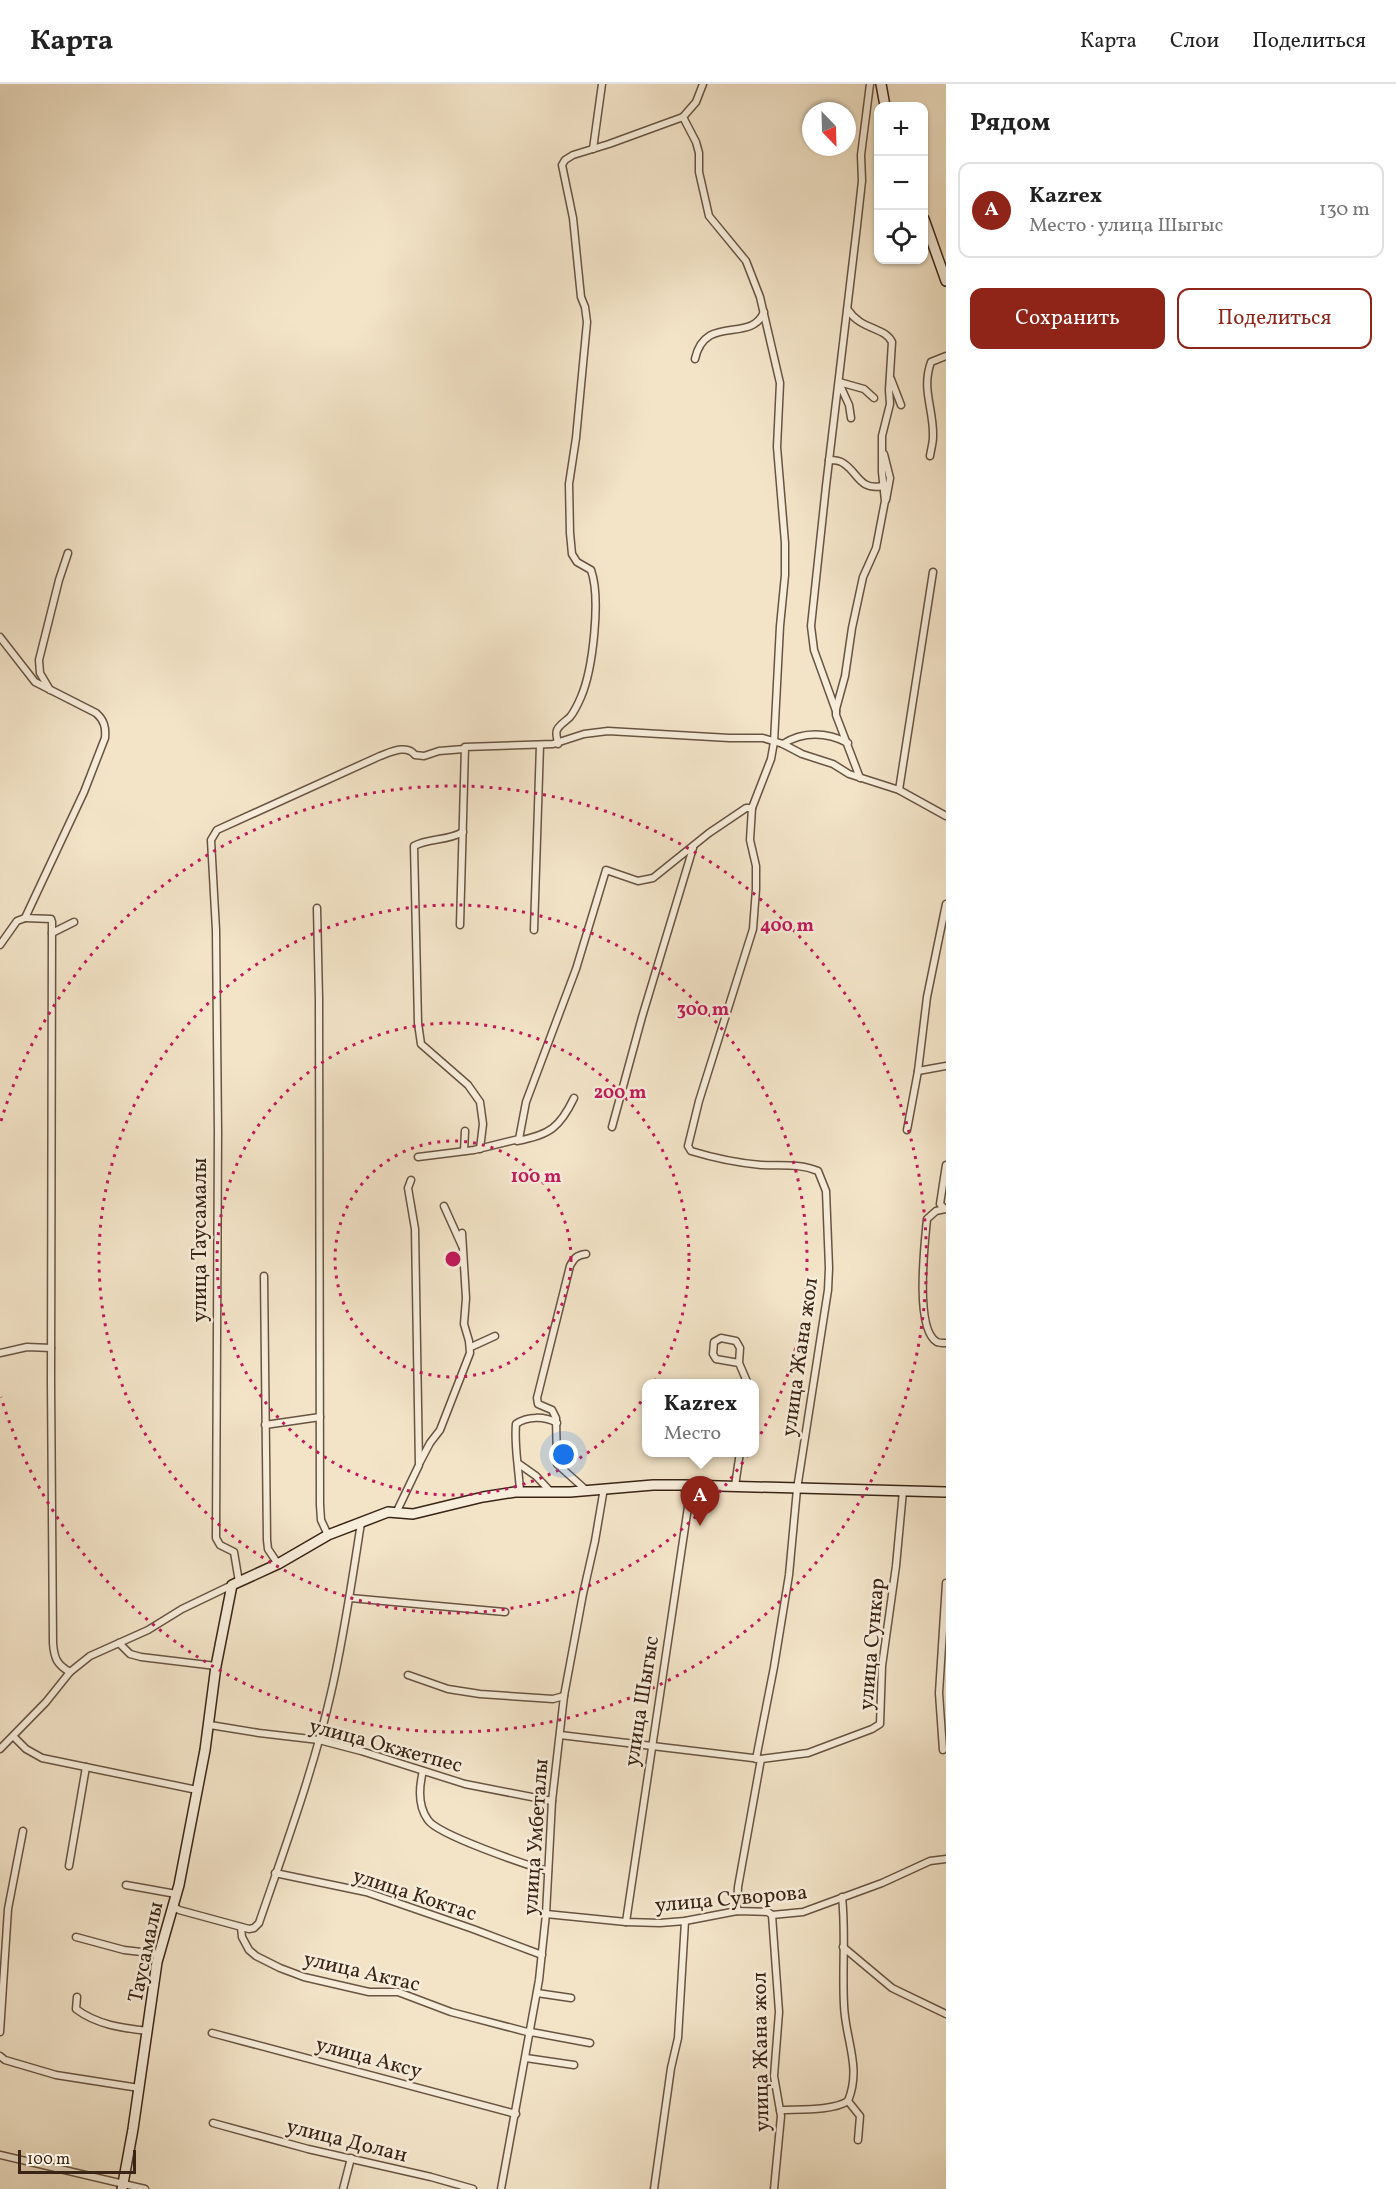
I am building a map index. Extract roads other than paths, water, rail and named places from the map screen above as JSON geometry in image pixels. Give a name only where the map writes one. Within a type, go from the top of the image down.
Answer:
[{"type":"street","points":[[593,149],[602,84]]},
{"type":"street","points":[[558,744],[556,732],[571,716],[582,696],[590,666],[596,606],[591,570],[577,562],[572,554],[570,533],[570,484],[586,322],[575,237],[562,165],[573,155],[683,117],[696,102],[703,84]]},
{"type":"street","points":[[860,777],[814,650],[812,626],[861,190],[861,155],[870,84]]},
{"type":"street","points":[[881,84],[884,102]]},
{"type":"street","points":[[517,1141],[521,1136],[526,1102],[576,969],[606,870],[633,880],[643,881],[653,878],[733,817],[746,808],[752,808],[771,759],[774,741],[785,575],[785,543],[777,447],[780,383],[770,345],[765,311],[746,261],[709,216],[699,172],[699,153],[683,117]]},
{"type":"street","points":[[928,230],[946,281]]},
{"type":"street","points":[[848,309],[854,319],[890,338],[892,342],[890,404],[882,436],[885,501]]},
{"type":"street","points":[[695,359],[700,343],[708,337],[728,329],[754,325],[765,311]]},
{"type":"street","points":[[930,456],[933,438],[927,400],[928,372],[932,362],[946,356]]},
{"type":"street","points":[[890,376],[901,405]]},
{"type":"street","points":[[839,382],[864,389],[874,398]]},
{"type":"street","points":[[839,382],[849,405],[851,418]]},
{"type":"street","points":[[836,711],[845,676],[850,638],[863,577],[876,548],[890,478],[883,451]]},
{"type":"street","points":[[829,460],[840,461],[857,478],[870,486],[883,486]]},
{"type":"street","points":[[50,690],[40,673],[39,660],[58,580],[68,553]]},
{"type":"street","points":[[899,790],[933,572]]},
{"type":"street","points":[[0,637],[35,682],[96,712],[102,719],[105,730],[105,738],[84,792],[25,918]]},
{"type":"street","points":[[460,925],[465,747],[558,744],[584,734],[608,731],[763,738],[899,790],[946,816]]},
{"type":"street","points":[[783,744],[798,736],[814,734],[848,743]]},
{"type":"street","points":[[534,930],[540,745]]},
{"type":"street","name":"улица Таусамалы","points":[[210,1725],[216,1666],[236,1583],[234,1552],[220,1545],[216,1538],[218,1132],[214,887],[211,840],[217,830],[359,764],[408,749],[412,750],[415,755],[424,756],[439,750],[464,749]]},
{"type":"street","name":"улица Жана жол","points":[[737,1911],[738,1887],[789,1575],[797,1489],[828,1290],[829,1268],[825,1191],[818,1170],[804,1165],[761,1165],[727,1160],[691,1151],[688,1146],[699,1101],[753,929],[756,866],[750,840],[752,808]]},
{"type":"street","points":[[463,832],[449,839],[422,842],[414,846],[418,1030],[421,1044],[468,1085],[480,1102],[483,1124],[480,1149]]},
{"type":"street","points":[[612,1127],[642,1017],[693,848]]},
{"type":"street","points":[[907,1130],[918,1071],[927,997],[946,904]]},
{"type":"street","points":[[317,908],[320,1505],[321,1520],[328,1535]]},
{"type":"street","points":[[0,945],[17,921],[25,918],[51,919],[54,1654],[57,1664],[70,1672]]},
{"type":"street","points":[[52,933],[74,922]]},
{"type":"street","points":[[918,1071],[946,1066]]},
{"type":"street","points":[[418,1157],[480,1149],[535,1138],[563,1119],[574,1098]]},
{"type":"street","points":[[464,1151],[465,1131]]},
{"type":"street","points":[[946,1165],[940,1197],[940,1204],[946,1209]]},
{"type":"street","points":[[411,1180],[408,1188],[415,1229],[419,1465]]},
{"type":"street","points":[[444,1206],[464,1249]]},
{"type":"street","points":[[946,1209],[936,1211],[927,1219],[923,1277],[926,1322],[932,1337],[937,1342],[946,1343]]},
{"type":"street","points":[[396,1514],[430,1443],[440,1430],[470,1344],[464,1324],[466,1298],[462,1233]]},
{"type":"street","points":[[586,1254],[578,1255],[570,1266],[537,1398],[540,1406],[552,1410],[557,1423],[557,1464],[587,1490]]},
{"type":"street","points":[[264,1276],[267,1540],[268,1549],[279,1564]]},
{"type":"street","points":[[470,1344],[495,1336]]},
{"type":"street","points":[[739,1363],[716,1359],[713,1354],[714,1342],[721,1338],[736,1341],[740,1348],[739,1363],[746,1379]]},
{"type":"street","points":[[0,1353],[27,1347],[51,1348]]},
{"type":"street","points":[[265,1425],[320,1417]]},
{"type":"street","points":[[520,1492],[519,1464],[515,1452],[516,1424],[521,1420],[531,1419],[546,1419],[557,1423]]},
{"type":"street","points":[[735,1486],[739,1457]]},
{"type":"street","points":[[519,1464],[536,1476],[550,1491]]},
{"type":"street","points":[[0,1749],[14,1737],[70,1672],[90,1656],[148,1630],[210,1594],[279,1564],[328,1535],[388,1512],[396,1514],[426,1512],[483,1497],[520,1492],[684,1485],[946,1492]]},
{"type":"street","name":"улица Шыгыс","points":[[626,1922],[688,1507],[684,1485]]},
{"type":"street","name":"улица Умбеталы","points":[[501,2189],[531,2033],[542,1955],[552,1801],[564,1696],[583,1594],[596,1541],[604,1488]]},
{"type":"street","name":"улица Сункар","points":[[560,1735],[759,1759],[808,1753],[880,1724],[882,1666],[896,1566],[903,1491]]},
{"type":"street","points":[[173,1906],[179,1910],[241,1927],[254,1928],[259,1923],[302,1798],[319,1740],[350,1598],[361,1522]]},
{"type":"street","points":[[943,1750],[939,1693],[946,1583]]},
{"type":"street","points":[[350,1598],[505,1612]]},
{"type":"street","points":[[119,1643],[130,1654],[141,1657],[216,1666]]},
{"type":"street","points":[[408,1675],[448,1689],[480,1694],[553,1699],[564,1696]]},
{"type":"street","name":"улица Окжетпес","points":[[210,1725],[319,1740],[465,1784],[552,1801]]},
{"type":"street","name":"Таусамалы","points":[[122,2186],[159,1954],[176,1894],[210,1725]]},
{"type":"street","points":[[14,1737],[26,1749],[42,1758],[197,1790]]},
{"type":"street","points":[[69,1866],[86,1767]]},
{"type":"street","points":[[423,1771],[419,1791],[428,1821],[434,1826],[548,1872]]},
{"type":"street","points":[[0,2032],[8,1909],[23,1831]]},
{"type":"street","name":"улица Суворова","points":[[546,1914],[626,1922],[685,1921],[737,1911],[768,1912],[772,1915],[802,1912],[882,1883],[930,1861],[946,1859]]},
{"type":"street","name":"улица Коктас","points":[[275,1873],[366,1892],[542,1955]]},
{"type":"street","points":[[126,1885],[176,1894]]},
{"type":"street","points":[[780,2110],[830,2108],[848,2101],[855,2069],[844,2008],[842,1897]]},
{"type":"street","name":"улица Жана жол","points":[[772,1915],[779,2012],[774,2076],[781,2116],[774,2189]]},
{"type":"street","points":[[654,2189],[671,2068],[678,2038],[685,1921]]},
{"type":"street","name":"улица Актас","points":[[241,1927],[242,1937],[249,1950],[256,1956],[304,1977],[369,1992],[398,1992],[451,2012],[531,2033],[590,2043]]},
{"type":"street","points":[[76,1937],[124,1950],[159,1954]]},
{"type":"street","points":[[843,1947],[892,1988],[946,2014]]},
{"type":"street","points":[[537,1994],[571,1998]]},
{"type":"street","points":[[77,1997],[76,2009],[85,2016],[118,2027],[148,2031]]},
{"type":"street","name":"улица Аксу","points":[[212,2033],[516,2114]]},
{"type":"street","points":[[0,2056],[5,2060],[56,2075],[139,2088]]},
{"type":"street","points":[[526,2058],[574,2065]]},
{"type":"street","points":[[848,2101],[860,2116],[858,2140]]},
{"type":"street","name":"улица Долан","points":[[213,2123],[472,2189]]},
{"type":"street","points":[[0,2155],[122,2186],[145,2189]]},
{"type":"street","points":[[343,2189],[351,2158]]},
{"type":"place","name":"Kazrex","points":[[700,1526]]}]
